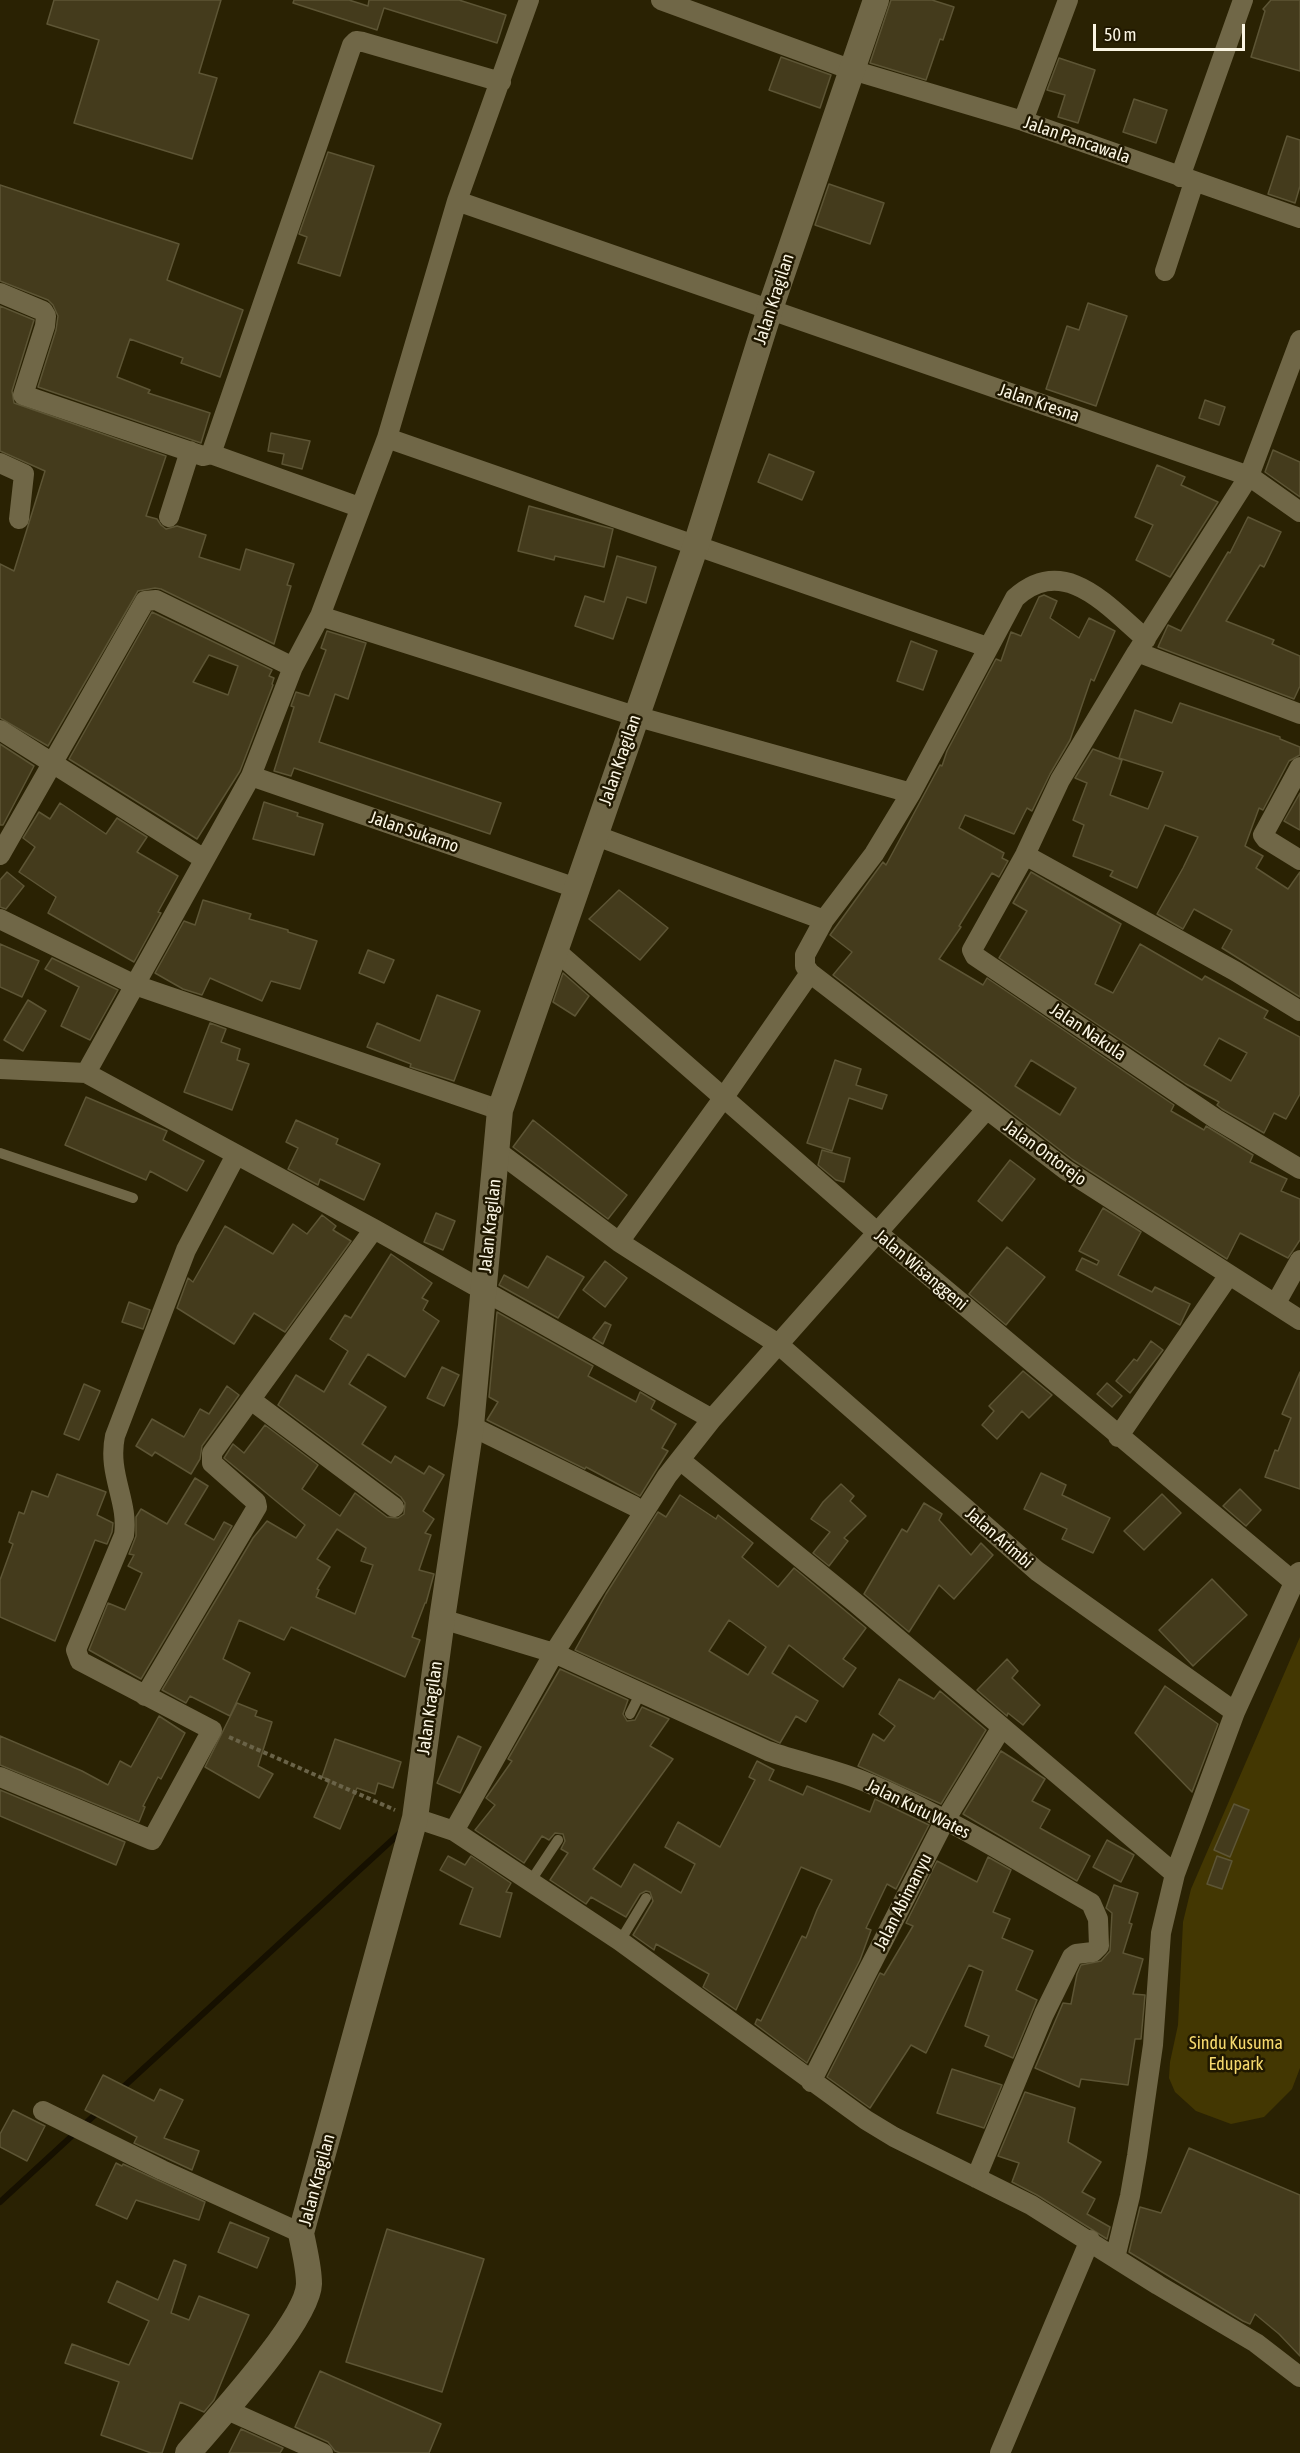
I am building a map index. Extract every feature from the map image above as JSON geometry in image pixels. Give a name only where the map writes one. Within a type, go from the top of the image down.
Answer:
[{"type":"street","points":[[86,1073],[252,776],[293,668],[320,616],[359,507],[387,438],[457,201],[529,0]]},
{"type":"street","name":"Jalan Pancawala","points":[[661,0],[852,70],[1023,121],[1300,218]]},
{"type":"street","name":"Jalan Kragilan","points":[[188,2453],[278,2345],[301,2308],[309,2286],[302,2233],[415,1818],[471,1426],[500,1110],[696,545],[770,309],[876,0]]},
{"type":"street","points":[[1023,121],[1068,0]]},
{"type":"street","points":[[1165,271],[1187,179],[1243,0]]},
{"type":"street","points":[[211,454],[352,45],[356,42],[363,42],[501,82]]},
{"type":"street","name":"Jalan Kresna","points":[[457,201],[1249,476],[1300,512]]},
{"type":"street","points":[[0,293],[43,310],[46,316],[45,326],[23,395],[190,452],[203,456],[211,454],[359,507]]},
{"type":"street","points":[[1300,340],[1249,476],[1141,646],[1060,780],[1025,855],[1235,971],[1300,1011]]},
{"type":"street","points":[[387,438],[987,647]]},
{"type":"street","points":[[169,517],[190,452]]},
{"type":"street","points":[[0,463],[24,474],[19,519]]},
{"type":"street","points":[[619,1242],[724,1097],[808,969],[806,955],[824,920],[873,854],[911,793],[987,647],[1015,598],[1029,586],[1045,581],[1064,580],[1085,588],[1141,646],[1300,714]]},
{"type":"street","points":[[0,855],[146,601],[156,600],[293,668]]},
{"type":"street","points":[[320,616],[635,716],[911,793]]},
{"type":"street","points":[[0,730],[204,859]]},
{"type":"street","points":[[1300,767],[1263,835],[1300,860]]},
{"type":"street","name":"Jalan Sukarno","points":[[252,776],[576,888]]},
{"type":"street","points":[[594,835],[824,920]]},
{"type":"street","name":"Jalan Nakula","points":[[1025,855],[973,946],[972,953],[1216,1119],[1300,1169]]},
{"type":"street","points":[[0,919],[135,985],[500,1110]]},
{"type":"street","name":"Jalan Wisanggeni","points":[[555,950],[878,1233],[1118,1437],[1297,1576]]},
{"type":"street","name":"Jalan Ontorejo","points":[[808,969],[986,1110],[1066,1170],[1300,1320]]},
{"type":"street","points":[[0,1070],[86,1073],[374,1229],[712,1419]]},
{"type":"street","points":[[454,1831],[554,1653],[645,1507],[712,1419],[986,1110]]},
{"type":"street","name":"Jalan Arimbi","points":[[497,1151],[619,1242],[777,1344],[1037,1571],[1235,1712]]},
{"type":"street","points":[[0,1777],[152,1840],[212,1730],[80,1661],[76,1650],[124,1535],[124,1516],[112,1461],[115,1436],[186,1251],[236,1155]]},
{"type":"street","points":[[145,1696],[257,1507],[256,1502],[212,1463],[210,1459],[212,1453],[374,1229]]},
{"type":"street","points":[[1276,1303],[1300,1260]]},
{"type":"street","points":[[1118,1437],[1229,1275]]},
{"type":"street","points":[[251,1400],[394,1507]]},
{"type":"street","points":[[471,1426],[634,1506]]},
{"type":"street","points":[[680,1460],[1002,1727],[1175,1875]]},
{"type":"street","points":[[1115,2258],[1137,2156],[1153,2045],[1161,1933],[1175,1875],[1235,1712],[1297,1576]]},
{"type":"street","name":"Jalan Kutu Wates","points":[[442,1619],[554,1653],[768,1751],[865,1782],[945,1820],[1091,1903],[1098,1918],[1099,1946],[1093,1952],[1076,1954],[1072,1957],[1044,2014],[976,2178]]},
{"type":"street","name":"Jalan Abimanyu","points":[[811,2082],[945,1820],[1002,1727]]},
{"type":"street","points":[[415,1818],[454,1831],[620,1941],[811,2082],[894,2138],[1030,2205],[1090,2240],[1115,2258],[1250,2338],[1300,2377]]},
{"type":"street","points":[[43,2111],[162,2170],[302,2233]]},
{"type":"street","points":[[1000,2453],[1090,2240]]},
{"type":"street","points":[[225,2409],[323,2453]]},
{"type":"lane","points":[[0,1153],[133,1198]]},
{"type":"lane","points":[[630,1714],[640,1694]]},
{"type":"lane","points":[[530,1882],[558,1840]]},
{"type":"lane","points":[[620,1941],[646,1898]]},
{"type":"path","points":[[212,1730],[415,1818]]},
{"type":"green space","name":"Sindu Kusuma Edupark","points":[[1300,1637],[1300,2068],[1292,2089],[1264,2117],[1231,2124],[1196,2111],[1175,2092],[1169,2078],[1178,2025],[1183,1922],[1191,1889]]},
{"type":"building","points":[[54,0],[221,0],[199,73],[217,78],[192,159],[74,123],[99,40],[47,24]]},
{"type":"building","points":[[294,0],[349,0],[368,6],[369,0],[459,0],[506,15],[497,43],[384,8],[377,30],[293,3]]},
{"type":"building","points":[[891,0],[932,0],[954,7],[926,80],[870,63]]},
{"type":"building","points":[[1271,0],[1300,0],[1300,71],[1251,57],[1265,11],[1263,9]]},
{"type":"building","points":[[781,57],[831,75],[820,108],[769,90]]},
{"type":"building","points":[[1059,58],[1095,70],[1078,123],[1058,117],[1065,95],[1047,90]]},
{"type":"building","points":[[1134,99],[1167,110],[1156,143],[1123,132]]},
{"type":"building","points":[[1287,136],[1300,140],[1300,186],[1295,203],[1268,194]]},
{"type":"building","points":[[328,152],[374,166],[340,276],[298,263],[307,237],[299,234]]},
{"type":"building","points":[[829,184],[884,203],[870,244],[815,225]]},
{"type":"building","points":[[0,185],[179,244],[167,280],[243,310],[220,377],[181,363],[183,358],[130,339],[117,377],[150,390],[148,393],[210,413],[201,443],[38,387],[56,330],[58,316],[48,300],[0,281]]},
{"type":"building","points":[[1088,303],[1127,316],[1096,406],[1046,389],[1067,326],[1079,330]]},
{"type":"building","points":[[0,306],[34,320],[12,391],[14,403],[166,456],[146,516],[157,519],[166,529],[177,526],[206,535],[199,557],[240,570],[246,549],[294,564],[287,585],[291,586],[274,644],[161,589],[138,591],[48,746],[0,718],[0,564],[14,571],[45,471],[0,451]]},
{"type":"building","points":[[1205,400],[1225,407],[1219,425],[1199,418]]},
{"type":"building","points":[[271,433],[310,441],[302,469],[282,464],[284,454],[268,451]]},
{"type":"building","points":[[1273,450],[1300,462],[1300,497],[1265,472]]},
{"type":"building","points":[[769,454],[814,472],[802,500],[758,482]]},
{"type":"building","points":[[1157,465],[1185,477],[1181,485],[1218,502],[1170,577],[1136,560],[1153,525],[1135,517]]},
{"type":"building","points":[[529,506],[613,529],[604,567],[555,556],[554,560],[518,551]]},
{"type":"building","points":[[1248,517],[1281,532],[1264,567],[1260,565],[1226,621],[1274,640],[1272,644],[1300,656],[1300,686],[1294,699],[1158,647],[1168,625],[1181,631],[1228,552],[1230,553]]},
{"type":"building","points":[[617,556],[656,567],[646,603],[627,597],[613,639],[575,626],[585,596],[604,602]]},
{"type":"building","points":[[1044,595],[1057,601],[1050,618],[1079,638],[1089,618],[1115,631],[1094,681],[1091,679],[1070,740],[1032,811],[1027,808],[1014,834],[965,815],[959,828],[1004,853],[1002,858],[1008,861],[999,877],[992,873],[959,926],[961,927],[939,959],[983,985],[987,978],[1174,1105],[1171,1111],[1204,1130],[1206,1126],[1253,1155],[1250,1162],[1287,1179],[1281,1191],[1300,1199],[1300,1240],[1288,1258],[1240,1233],[1227,1259],[1073,1160],[833,975],[852,952],[830,935],[883,862],[886,865],[940,765],[942,766],[947,751],[996,659],[1001,661],[1011,632],[1021,636],[1039,597]],"holes":[[[1031,1060],[1076,1088],[1060,1115],[1015,1086]]]},
{"type":"building","points":[[152,612],[272,670],[269,676],[274,678],[273,685],[240,771],[197,839],[69,759]],"holes":[[[209,655],[238,666],[228,695],[193,682]]]},
{"type":"building","points":[[327,631],[366,643],[348,699],[335,694],[319,742],[501,803],[490,834],[294,768],[291,776],[274,771],[294,707],[291,706],[296,692],[309,696],[326,650],[321,648]]},
{"type":"building","points":[[911,641],[937,651],[923,690],[897,681]]},
{"type":"building","points":[[1180,703],[1280,737],[1300,747],[1300,755],[1289,761],[1263,810],[1259,808],[1245,846],[1263,856],[1256,868],[1288,889],[1300,872],[1300,997],[1222,948],[1232,930],[1194,909],[1183,929],[1157,914],[1198,837],[1165,825],[1137,888],[1110,876],[1113,871],[1073,856],[1084,825],[1073,820],[1087,783],[1075,778],[1093,749],[1122,760],[1110,795],[1148,809],[1163,772],[1119,758],[1135,710],[1172,723]]},
{"type":"building","points":[[0,744],[34,766],[3,825],[0,825]]},
{"type":"building","points":[[1300,793],[1300,830],[1284,821]]},
{"type":"building","points":[[264,802],[323,824],[314,855],[253,839]]},
{"type":"building","points":[[60,803],[106,834],[117,818],[147,837],[137,852],[178,876],[134,962],[48,913],[56,897],[19,872],[35,847],[23,838],[39,812],[50,819]]},
{"type":"building","points":[[7,872],[24,886],[6,909],[0,907],[0,880]]},
{"type":"building","points":[[1031,872],[1121,924],[1095,984],[1113,993],[1140,944],[1202,980],[1205,976],[1268,1011],[1264,1018],[1300,1037],[1300,1094],[1286,1119],[1274,1113],[1264,1133],[1222,1109],[1217,1105],[1219,1102],[1186,1084],[999,958],[1027,911],[1013,903]],"holes":[[[1219,1038],[1247,1053],[1231,1081],[1204,1065]]]},
{"type":"building","points":[[619,890],[668,928],[640,960],[589,919]]},
{"type":"building","points":[[203,900],[251,914],[249,919],[317,941],[300,989],[271,981],[262,1001],[210,978],[202,995],[183,989],[155,973],[184,921],[195,925]]},
{"type":"building","points":[[0,944],[39,961],[22,997],[0,987]]},
{"type":"building","points":[[368,950],[394,960],[384,983],[359,973]]},
{"type":"building","points":[[52,958],[118,990],[90,1040],[61,1026],[79,987],[45,969]]},
{"type":"building","points":[[563,973],[589,996],[575,1016],[553,1002]]},
{"type":"building","points":[[437,995],[480,1011],[454,1081],[410,1067],[411,1064],[367,1047],[377,1023],[420,1041]]},
{"type":"building","points":[[28,1000],[46,1011],[23,1051],[4,1040]]},
{"type":"building","points":[[210,1023],[226,1029],[221,1042],[240,1049],[237,1060],[249,1064],[232,1110],[184,1092]]},
{"type":"building","points":[[835,1060],[861,1069],[856,1085],[887,1095],[882,1109],[849,1098],[832,1151],[807,1143]]},
{"type":"building","points":[[86,1097],[167,1131],[163,1140],[204,1161],[187,1191],[150,1171],[146,1180],[65,1145]]},
{"type":"building","points":[[296,1120],[338,1139],[336,1144],[380,1164],[364,1200],[320,1179],[318,1185],[288,1169],[298,1148],[286,1142]]},
{"type":"building","points":[[533,1120],[627,1195],[608,1219],[513,1147]]},
{"type":"building","points":[[822,1150],[850,1158],[844,1182],[836,1180],[818,1165]]},
{"type":"building","points":[[1010,1160],[1035,1179],[1002,1221],[978,1201]]},
{"type":"building","points":[[1103,1208],[1141,1232],[1118,1275],[1152,1292],[1155,1287],[1190,1304],[1180,1325],[1076,1270],[1082,1258],[1097,1265],[1099,1261],[1079,1251]]},
{"type":"building","points":[[436,1213],[455,1221],[443,1250],[424,1242]]},
{"type":"building","points":[[322,1215],[336,1226],[333,1230],[351,1241],[285,1332],[254,1313],[234,1344],[177,1308],[188,1278],[193,1282],[225,1226],[273,1254],[293,1224],[307,1234]]},
{"type":"building","points":[[1007,1247],[1045,1277],[1006,1325],[969,1294]]},
{"type":"building","points":[[391,1254],[432,1283],[422,1298],[428,1301],[423,1310],[439,1321],[405,1377],[368,1354],[349,1384],[386,1407],[362,1444],[391,1463],[395,1456],[424,1474],[429,1466],[444,1475],[423,1511],[434,1519],[425,1533],[431,1535],[419,1570],[434,1574],[426,1603],[412,1637],[420,1640],[405,1677],[291,1627],[284,1640],[239,1620],[223,1659],[250,1673],[230,1716],[190,1696],[186,1703],[162,1690],[253,1538],[267,1521],[296,1538],[305,1525],[224,1458],[233,1444],[244,1453],[265,1425],[318,1465],[302,1489],[340,1516],[355,1493],[387,1517],[398,1518],[404,1514],[405,1503],[401,1497],[278,1405],[296,1375],[324,1392],[348,1351],[330,1339],[345,1315],[351,1318]],"holes":[[[337,1529],[366,1548],[361,1561],[373,1565],[355,1614],[316,1597],[319,1590],[317,1589],[330,1567],[317,1559]]]},
{"type":"building","points":[[547,1256],[584,1277],[558,1318],[499,1285],[504,1275],[528,1288]]},
{"type":"building","points":[[605,1261],[627,1278],[605,1307],[583,1290]]},
{"type":"building","points":[[129,1302],[150,1310],[143,1329],[122,1322]]},
{"type":"building","points":[[497,1312],[593,1366],[588,1376],[636,1402],[640,1392],[655,1401],[651,1409],[676,1424],[662,1448],[668,1451],[640,1496],[586,1467],[585,1469],[487,1420],[498,1402],[489,1397]]},
{"type":"building","points":[[605,1322],[611,1325],[603,1344],[593,1338]]},
{"type":"building","points":[[1151,1341],[1163,1350],[1130,1393],[1116,1381],[1134,1359],[1137,1361]]},
{"type":"building","points":[[442,1367],[459,1375],[444,1406],[427,1398]]},
{"type":"building","points":[[1023,1371],[1052,1395],[1029,1418],[1022,1411],[997,1439],[982,1425],[994,1411],[989,1406]]},
{"type":"building","points":[[1300,1372],[1300,1489],[1265,1477],[1291,1418],[1282,1414]]},
{"type":"building","points":[[1107,1383],[1122,1396],[1112,1407],[1097,1394]]},
{"type":"building","points":[[84,1384],[100,1391],[79,1440],[64,1434]]},
{"type":"building","points":[[227,1386],[239,1395],[202,1446],[200,1459],[191,1474],[155,1452],[152,1456],[136,1446],[152,1419],[184,1437],[200,1409],[209,1414]]},
{"type":"building","points":[[1041,1473],[1066,1485],[1062,1495],[1110,1518],[1093,1553],[1062,1539],[1067,1529],[1024,1509]]},
{"type":"building","points":[[57,1474],[106,1492],[97,1515],[113,1523],[107,1544],[95,1540],[55,1641],[0,1617],[0,1580],[13,1544],[9,1542],[19,1512],[24,1514],[32,1491],[48,1497]]},
{"type":"building","points":[[195,1478],[208,1486],[185,1524],[214,1540],[224,1522],[232,1526],[141,1679],[89,1650],[108,1603],[125,1610],[142,1573],[128,1566],[134,1555],[129,1554],[136,1536],[136,1517],[141,1509],[167,1524]]},
{"type":"building","points":[[841,1484],[854,1496],[850,1501],[866,1516],[844,1538],[848,1541],[829,1566],[813,1553],[830,1532],[811,1519],[823,1502]]},
{"type":"building","points":[[1240,1489],[1261,1510],[1246,1526],[1223,1506]]},
{"type":"building","points":[[1162,1494],[1181,1513],[1144,1550],[1124,1531]]},
{"type":"building","points":[[680,1495],[716,1519],[718,1515],[753,1543],[742,1557],[778,1587],[794,1568],[866,1628],[843,1659],[856,1668],[843,1687],[789,1645],[772,1673],[818,1701],[806,1722],[796,1716],[780,1743],[575,1650],[606,1594],[658,1512],[666,1517]],"holes":[[[729,1620],[766,1647],[748,1675],[709,1651]]]},
{"type":"building","points":[[924,1503],[942,1514],[939,1520],[971,1555],[981,1543],[993,1555],[954,1599],[939,1585],[909,1632],[864,1594],[902,1529],[907,1532]]},
{"type":"building","points":[[1212,1579],[1247,1615],[1193,1666],[1159,1630]]},
{"type":"building","points":[[1007,1659],[1018,1671],[1012,1678],[1040,1705],[1023,1725],[1008,1713],[1007,1716],[977,1690]]},
{"type":"building","points":[[560,1669],[628,1700],[623,1714],[627,1721],[635,1720],[642,1707],[669,1719],[650,1746],[673,1759],[593,1869],[621,1887],[634,1864],[681,1893],[695,1864],[665,1847],[678,1822],[720,1847],[755,1780],[749,1777],[757,1761],[774,1770],[769,1780],[803,1795],[807,1786],[870,1812],[875,1799],[929,1825],[896,1889],[887,1884],[866,1928],[871,1930],[860,1960],[807,2063],[755,2024],[757,2019],[761,2021],[802,1936],[806,1938],[832,1880],[801,1867],[736,2010],[703,1987],[709,1974],[656,1944],[654,1950],[633,1935],[653,1901],[650,1892],[640,1894],[626,1917],[591,1897],[586,1904],[550,1880],[568,1853],[561,1849],[565,1841],[563,1834],[555,1833],[549,1840],[542,1836],[524,1863],[475,1830],[495,1805],[486,1798],[512,1761],[508,1759]]},
{"type":"building","points":[[899,1679],[934,1699],[940,1691],[986,1730],[941,1804],[858,1766],[873,1734],[884,1741],[895,1726],[879,1714]]},
{"type":"building","points":[[1165,1686],[1218,1724],[1192,1792],[1135,1733]]},
{"type":"building","points":[[237,1703],[257,1711],[255,1716],[272,1722],[258,1766],[273,1774],[259,1798],[205,1767]]},
{"type":"building","points":[[159,1716],[185,1733],[161,1779],[158,1777],[143,1806],[145,1807],[139,1822],[0,1765],[0,1736],[82,1771],[108,1785],[120,1761],[131,1767]]},
{"type":"building","points":[[458,1736],[481,1747],[460,1793],[437,1783]]},
{"type":"building","points":[[335,1739],[401,1762],[393,1788],[378,1783],[375,1794],[357,1788],[340,1829],[314,1817],[330,1780],[322,1777]]},
{"type":"building","points":[[1001,1751],[1045,1779],[1032,1801],[1050,1810],[1040,1828],[1090,1856],[1077,1881],[963,1814]]},
{"type":"building","points":[[0,1790],[125,1842],[116,1865],[0,1816]]},
{"type":"building","points":[[1234,1804],[1249,1810],[1230,1857],[1214,1850]]},
{"type":"building","points":[[1107,1840],[1134,1855],[1121,1882],[1093,1867]]},
{"type":"building","points":[[448,1856],[465,1865],[471,1856],[511,1883],[506,1892],[512,1893],[500,1937],[460,1924],[473,1888],[440,1870]]},
{"type":"building","points":[[1217,1856],[1232,1861],[1222,1889],[1207,1884]]},
{"type":"building","points":[[988,1857],[1011,1870],[993,1912],[1010,1919],[1002,1938],[1033,1951],[1016,1990],[1037,2000],[1013,2058],[985,2046],[989,2036],[965,2026],[983,1971],[969,1965],[926,2053],[911,2045],[870,2108],[827,2077],[880,1973],[884,1975],[913,1926],[906,1923],[937,1861],[977,1882]]},
{"type":"building","points":[[1114,1885],[1138,1893],[1123,1953],[1143,1959],[1133,1994],[1145,1995],[1141,2039],[1135,2039],[1128,2085],[1081,2079],[1079,2087],[1035,2068],[1063,2003],[1071,2004],[1081,1965],[1101,1961],[1110,1951],[1112,1913],[1106,1908]]},
{"type":"building","points":[[952,2069],[1002,2085],[984,2128],[937,2113]]},
{"type":"building","points":[[103,2075],[154,2101],[160,2089],[183,2100],[164,2138],[199,2151],[192,2170],[134,2143],[137,2137],[85,2110]]},
{"type":"building","points":[[1025,2092],[1075,2108],[1068,2142],[1101,2162],[1082,2192],[1095,2199],[1087,2214],[1110,2227],[1107,2239],[1012,2182],[1019,2163],[998,2156]]},
{"type":"building","points":[[13,2110],[45,2126],[27,2161],[0,2147],[0,2134]]},
{"type":"building","points":[[1189,2148],[1300,2195],[1300,2356],[1255,2314],[1250,2324],[1243,2321],[1129,2252],[1140,2207],[1161,2213]]},
{"type":"building","points":[[116,2163],[122,2166],[123,2164],[205,2202],[199,2220],[136,2200],[127,2219],[96,2205]]},
{"type":"building","points":[[230,2222],[269,2238],[257,2268],[218,2252]]},
{"type":"building","points":[[387,2229],[484,2259],[442,2392],[346,2362]]},
{"type":"building","points":[[174,2260],[186,2265],[171,2313],[189,2320],[199,2296],[249,2315],[214,2400],[204,2412],[180,2402],[162,2453],[151,2453],[101,2435],[119,2382],[65,2363],[72,2344],[129,2365],[149,2321],[108,2302],[117,2281],[158,2300]]},
{"type":"building","points":[[320,2371],[441,2424],[429,2453],[340,2453],[335,2451],[328,2442],[295,2427]]},
{"type":"building","points":[[241,2429],[283,2448],[280,2453],[229,2453]]},
{"type":"waterway","points":[[119,2091],[403,1830]]},
{"type":"waterway","points":[[0,2202],[99,2111]]}]
